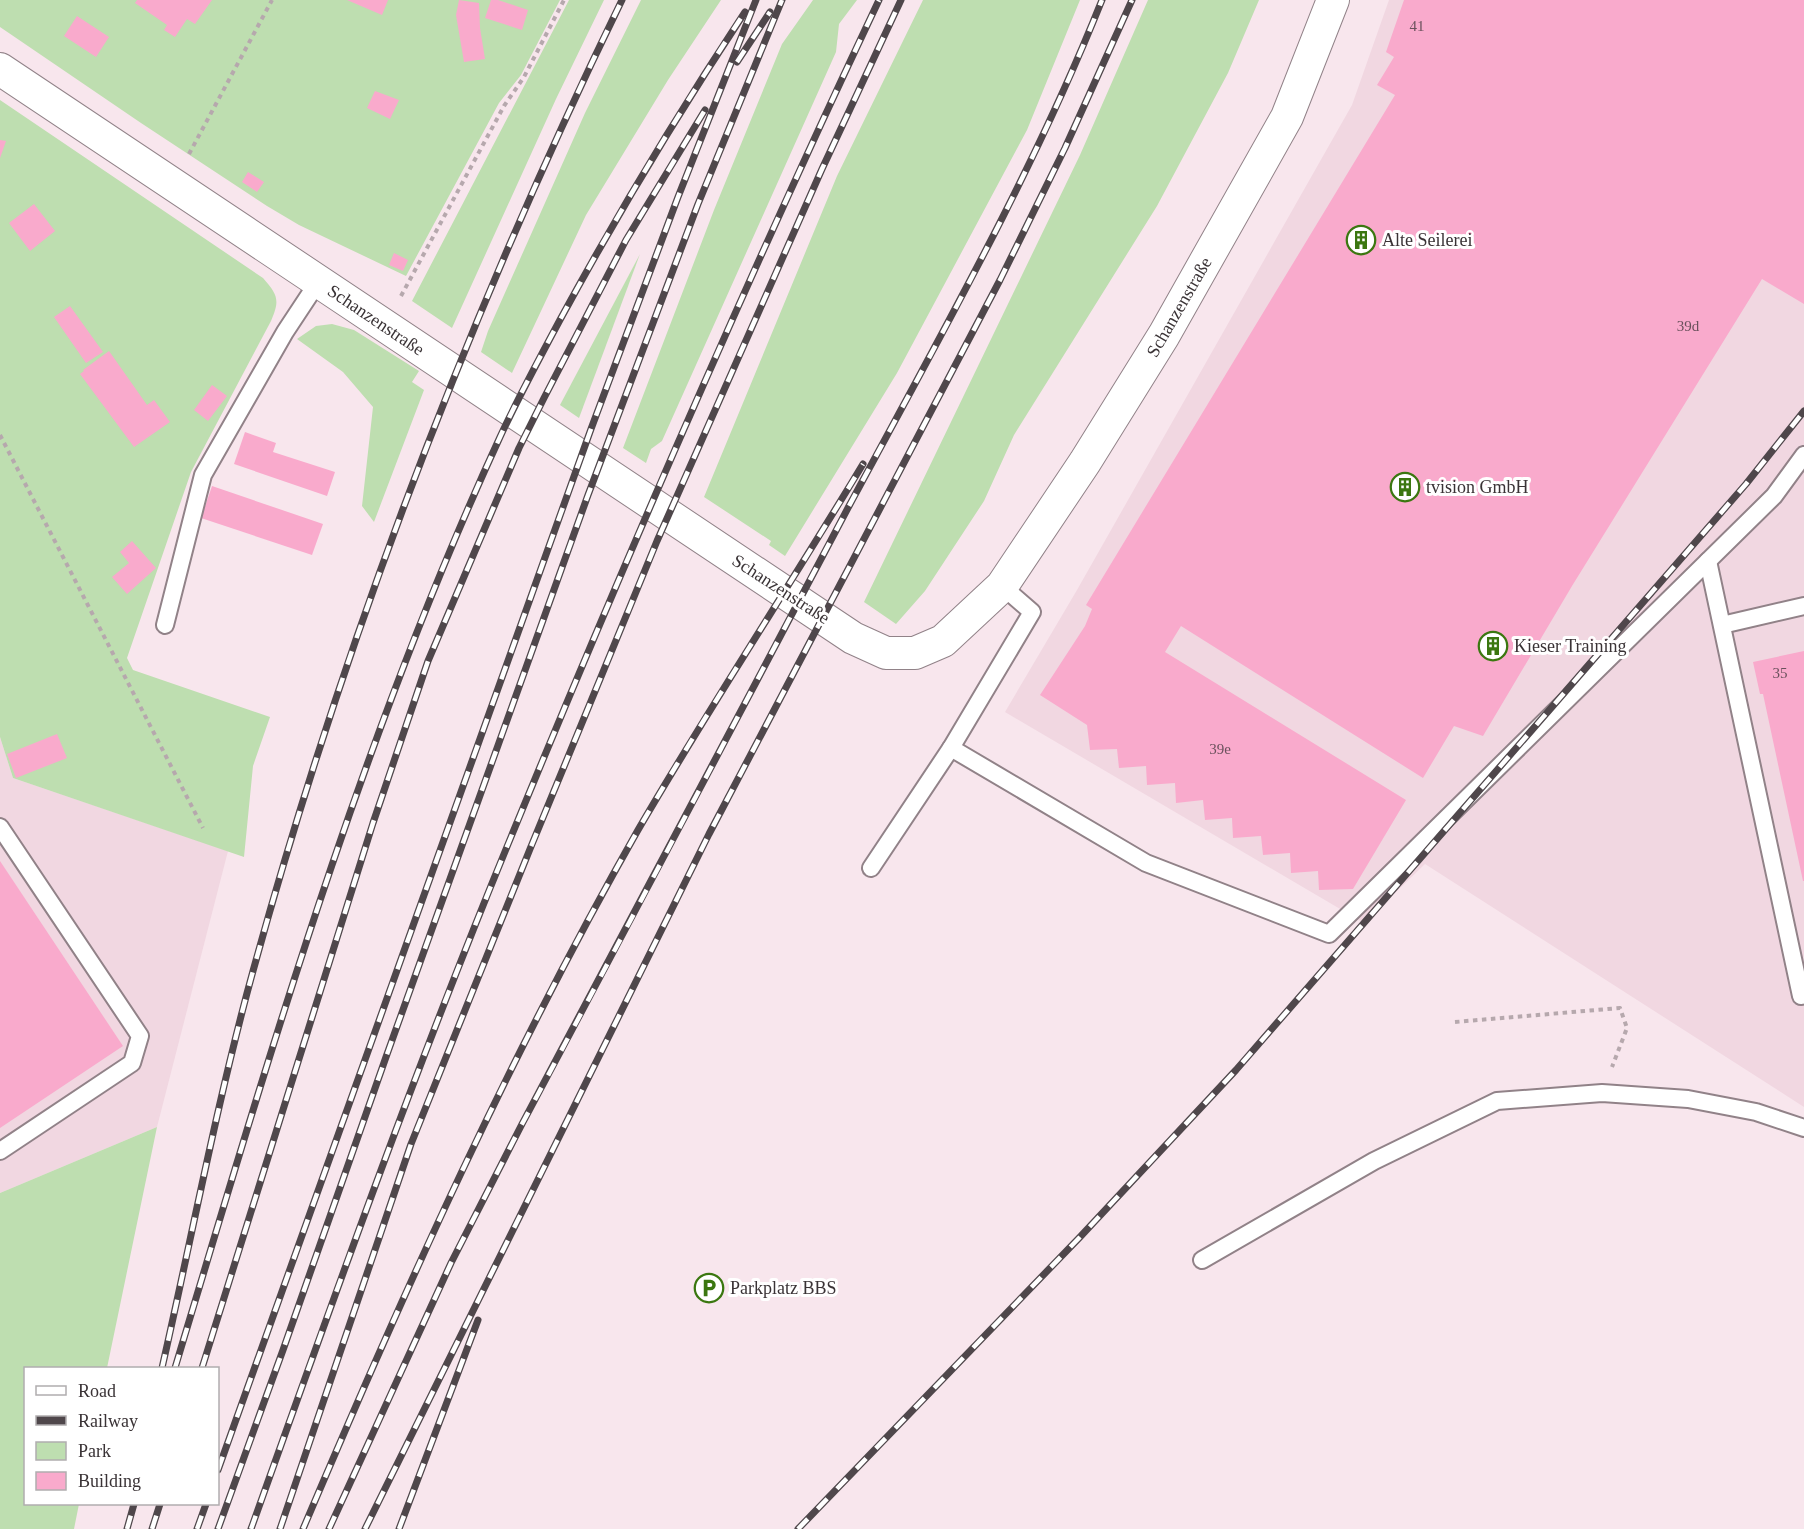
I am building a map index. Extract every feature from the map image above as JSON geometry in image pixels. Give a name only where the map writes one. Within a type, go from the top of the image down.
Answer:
[{"type":"street","name":"Schanzenstraße","points":[[0,69],[853,638],[886,653],[915,653],[943,641],[1002,586],[1085,462],[1164,335],[1287,117],[1333,0]]},
{"type":"lane","points":[[165,625],[203,476],[285,332],[318,282]]},
{"type":"lane","points":[[951,748],[1146,863],[1329,934],[1774,496],[1801,465]]},
{"type":"lane","points":[[1708,561],[1801,996]]},
{"type":"lane","points":[[871,868],[951,748],[1032,612],[1002,586]]},
{"type":"lane","points":[[1722,625],[1804,606]]},
{"type":"lane","points":[[0,827],[140,1036],[132,1063],[0,1151]]},
{"type":"lane","points":[[1202,1260],[1374,1161],[1497,1101],[1602,1093],[1688,1099],[1756,1112],[1804,1128]]},
{"type":"path","points":[[170,183],[189,154],[272,0]]},
{"type":"path","points":[[383,324],[409,284],[504,106],[524,77],[564,0]]},
{"type":"path","points":[[0,435],[203,828]]},
{"type":"path","points":[[1455,1022],[1620,1008],[1627,1028],[1602,1093]]},
{"type":"shaded area","points":[[1389,0],[1804,0],[1804,1107],[1425,864],[1364,923],[1005,712],[1077,590],[1352,105]]},
{"type":"shaded area","points":[[0,737],[13,778],[228,851],[157,1127],[0,1193]]},
{"type":"green space","points":[[0,0],[560,0],[521,75],[499,103],[406,276],[299,225],[141,123],[0,27]]},
{"type":"green space","points":[[569,0],[604,0],[556,99],[452,328],[412,301]]},
{"type":"green space","points":[[641,0],[721,0],[668,80],[586,215],[512,373],[481,352],[488,331],[585,113]]},
{"type":"green space","points":[[813,0],[857,0],[839,24],[836,52],[662,441],[651,449],[646,463],[623,448],[714,210],[782,44]]},
{"type":"green space","points":[[923,0],[1080,0],[1027,130],[897,373],[785,556],[769,545],[771,541],[704,497],[837,176]]},
{"type":"green space","points":[[1148,0],[1259,0],[1228,73],[1157,206],[1014,435],[984,501],[925,591],[896,624],[864,602],[1080,155]]},
{"type":"green space","points":[[0,100],[263,278],[276,298],[276,308],[271,321],[191,472],[127,658],[133,670],[270,717],[253,766],[244,857],[13,778],[0,737]]},
{"type":"green space","points":[[640,254],[579,418],[560,405]]},
{"type":"green space","points":[[332,324],[354,330],[419,371],[412,382],[424,390],[374,522],[362,506],[373,407],[343,372],[297,339],[316,326]]},
{"type":"green space","points":[[157,1127],[107,1367],[24,1367],[24,1505],[79,1505],[74,1529],[0,1529],[0,1193]]},
{"type":"building","points":[[137,0],[212,0],[195,24],[187,19],[175,37],[164,30],[167,25],[135,3]]},
{"type":"building","points":[[347,0],[388,0],[382,15]]},
{"type":"building","points":[[459,0],[479,3],[485,59],[464,62],[456,15]]},
{"type":"building","points":[[491,0],[498,0],[528,10],[522,30],[485,18]]},
{"type":"building","points":[[1404,0],[1804,0],[1804,304],[1762,279],[1572,586],[1483,736],[1454,726],[1423,778],[1181,626],[1165,652],[1406,800],[1353,889],[1319,890],[1318,871],[1291,873],[1290,853],[1263,855],[1261,836],[1233,838],[1232,818],[1205,820],[1203,800],[1176,803],[1175,783],[1147,785],[1146,766],[1119,768],[1117,749],[1090,750],[1087,725],[1040,695],[1085,626],[1092,609],[1086,605],[1395,95],[1377,85],[1394,57],[1386,52]]},
{"type":"building","points":[[77,16],[109,37],[96,57],[64,36]]},
{"type":"building","points":[[375,91],[399,100],[390,119],[367,108]]},
{"type":"building","points":[[0,140],[6,141],[0,158]]},
{"type":"building","points":[[248,172],[264,182],[257,192],[242,182]]},
{"type":"building","points":[[34,204],[55,231],[30,251],[9,223]]},
{"type":"building","points":[[394,253],[408,260],[403,271],[389,265]]},
{"type":"building","points":[[70,306],[103,352],[86,363],[54,317]]},
{"type":"building","points":[[109,351],[147,405],[154,400],[170,422],[134,447],[80,374]]},
{"type":"building","points":[[212,385],[227,396],[208,421],[194,410]]},
{"type":"building","points":[[245,432],[276,443],[273,452],[335,472],[327,496],[234,464]]},
{"type":"building","points":[[212,486],[323,524],[312,555],[201,518]]},
{"type":"building","points":[[132,541],[156,568],[127,594],[112,577],[129,563],[120,552]]},
{"type":"building","points":[[1804,651],[1803,881],[1763,694],[1760,694],[1753,662]]},
{"type":"building","points":[[57,734],[67,758],[16,778],[7,754]]},
{"type":"building","points":[[0,861],[123,1046],[0,1128]]},
{"type":"railway","points":[[162,1367],[240,1020],[289,846],[328,722],[370,599],[463,356],[513,236],[622,0]]},
{"type":"railway","points":[[219,1467],[591,429],[678,197],[756,0]]},
{"type":"railway","points":[[218,1529],[588,495],[698,204],[782,0]]},
{"type":"railway","points":[[251,1529],[409,1095],[476,922],[599,626],[690,416],[879,0]]},
{"type":"railway","points":[[280,1529],[411,1144],[530,849],[657,541],[822,169],[901,0]]},
{"type":"railway","points":[[329,1529],[451,1263],[522,1124],[983,256],[1045,130],[1102,0]]},
{"type":"railway","points":[[365,1529],[709,834],[1000,280],[1065,148],[1132,0]]},
{"type":"railway","points":[[175,1367],[246,1132],[321,896],[404,664],[450,550],[507,422],[561,318],[650,163],[745,12]]},
{"type":"railway","points":[[737,62],[770,12]]},
{"type":"railway","points":[[202,1367],[373,823],[428,661],[519,448],[544,398],[626,240],[705,110]]},
{"type":"railway","points":[[798,1529],[1080,1237],[1236,1070],[1746,484],[1804,411]]},
{"type":"railway","points":[[303,1529],[460,1175],[502,1087],[591,915],[665,784],[863,464]]},
{"type":"railway","points":[[399,1529],[478,1320]]},
{"type":"railway","points":[[127,1529],[134,1505]]},
{"type":"railway","points":[[152,1529],[160,1505]]},
{"type":"railway","points":[[197,1529],[206,1505]]},
{"type":"place","name":"Alte Seilerei","points":[[1361,240]]},
{"type":"place","name":"tvision GmbH","points":[[1405,487]]},
{"type":"place","name":"Kieser Training","points":[[1493,646]]},
{"type":"place","name":"Parkplatz BBS","points":[[709,1288]]}]
